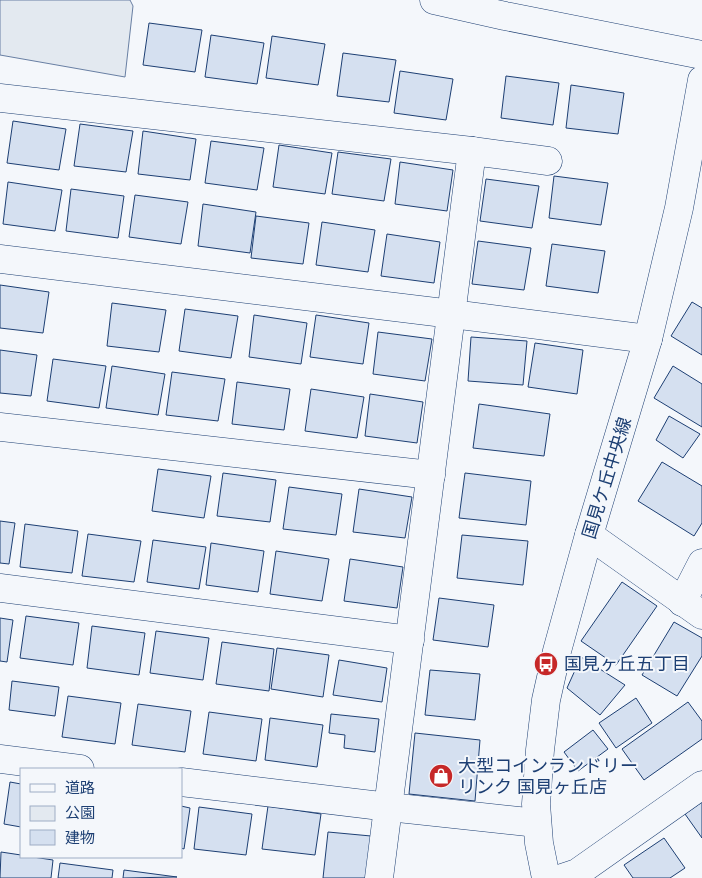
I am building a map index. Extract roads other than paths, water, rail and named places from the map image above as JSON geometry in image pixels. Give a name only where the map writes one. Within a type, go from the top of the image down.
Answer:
[{"type":"street","points":[[434,0],[506,8],[673,50],[702,55]]},
{"type":"street","name":"国見ケ丘中央線","points":[[546,878],[539,843],[536,795],[546,700],[557,651],[589,535],[648,339],[679,208],[702,80]]},
{"type":"street","points":[[0,98],[548,161]]},
{"type":"street","points":[[379,878],[472,151]]},
{"type":"street","points":[[0,260],[648,339]]},
{"type":"street","points":[[0,427],[431,475]]},
{"type":"street","points":[[589,535],[692,608],[702,563]]},
{"type":"street","points":[[0,588],[410,640]]},
{"type":"street","points":[[0,759],[72,768]]},
{"type":"street","points":[[182,782],[537,823]]},
{"type":"street","points":[[562,878],[577,873],[702,785]]},
{"type":"place","name":"国見ヶ丘五丁目","points":[[546,664]]},
{"type":"place","name":"大型コインランドリー リンク 国見ヶ丘店","points":[[441,776]]}]
